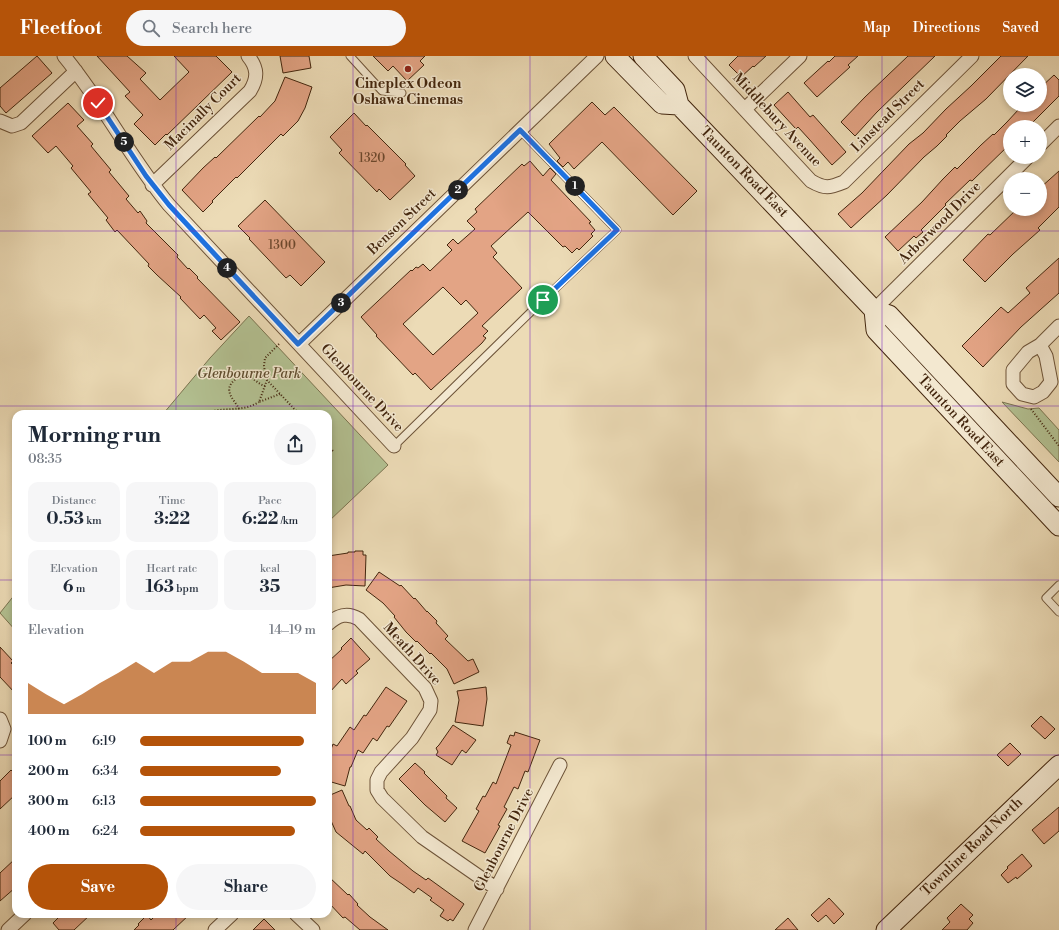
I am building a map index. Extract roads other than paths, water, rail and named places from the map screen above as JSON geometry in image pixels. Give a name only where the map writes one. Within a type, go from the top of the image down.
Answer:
[{"type":"main road","points":[[615,56],[662,104],[679,105]]},
{"type":"main road","name":"Taunton Road East","points":[[643,56],[675,90],[679,105],[874,310],[889,315],[1059,498]]},
{"type":"main road","name":"Taunton Road East","points":[[874,310],[876,330],[1059,526]]},
{"type":"main road","name":"Townline Road North","points":[[886,930],[1059,765]]},
{"type":"street","name":"Glenbourne Drive","points":[[64,56],[76,71],[152,184],[185,223],[394,446]]},
{"type":"street","name":"Macinally Court","points":[[152,184],[250,91],[256,76],[254,64],[248,56]]},
{"type":"street","name":"Benson Street","points":[[298,344],[597,56]]},
{"type":"street","name":"Middlebury Avenue","points":[[695,56],[811,181],[821,187],[831,187],[844,182]]},
{"type":"street","points":[[745,109],[800,56]]},
{"type":"street","name":"Linstead Street","points":[[844,182],[972,56]]},
{"type":"street","points":[[0,121],[12,126],[21,123],[76,71]]},
{"type":"street","points":[[1047,138],[1059,126]]},
{"type":"street","name":"Arborwood Drive","points":[[874,310],[1021,164]]},
{"type":"street","points":[[1040,345],[1046,356],[1051,382],[1043,392],[1034,398],[1022,394],[1013,384],[1014,370],[1028,352],[1040,345],[1059,326]]},
{"type":"street","name":"Meath Drive","points":[[332,620],[341,615],[350,615],[360,619],[425,688],[430,696],[431,705],[428,715],[412,738],[378,776],[376,785],[382,798],[426,840],[497,889]]},
{"type":"street","points":[[0,719],[4,729],[0,741]]},
{"type":"street","name":"Glenbourne Drive","points":[[476,930],[560,765]]},
{"type":"street","points":[[8,930],[20,918]]},
{"type":"street","points":[[215,930],[228,918]]},
{"type":"street","points":[[300,918],[313,930]]},
{"type":"lane","points":[[350,56],[382,91],[402,93]]},
{"type":"lane","points":[[394,446],[543,300],[617,230],[520,130]]},
{"type":"lane","points":[[1059,585],[1046,598],[1059,612]]},
{"type":"place","name":"Cineplex Odeon Oshawa Cinemas","points":[[408,69]]},
{"type":"park label","name":"Glenbourne Park","points":[[249,374]]}]
